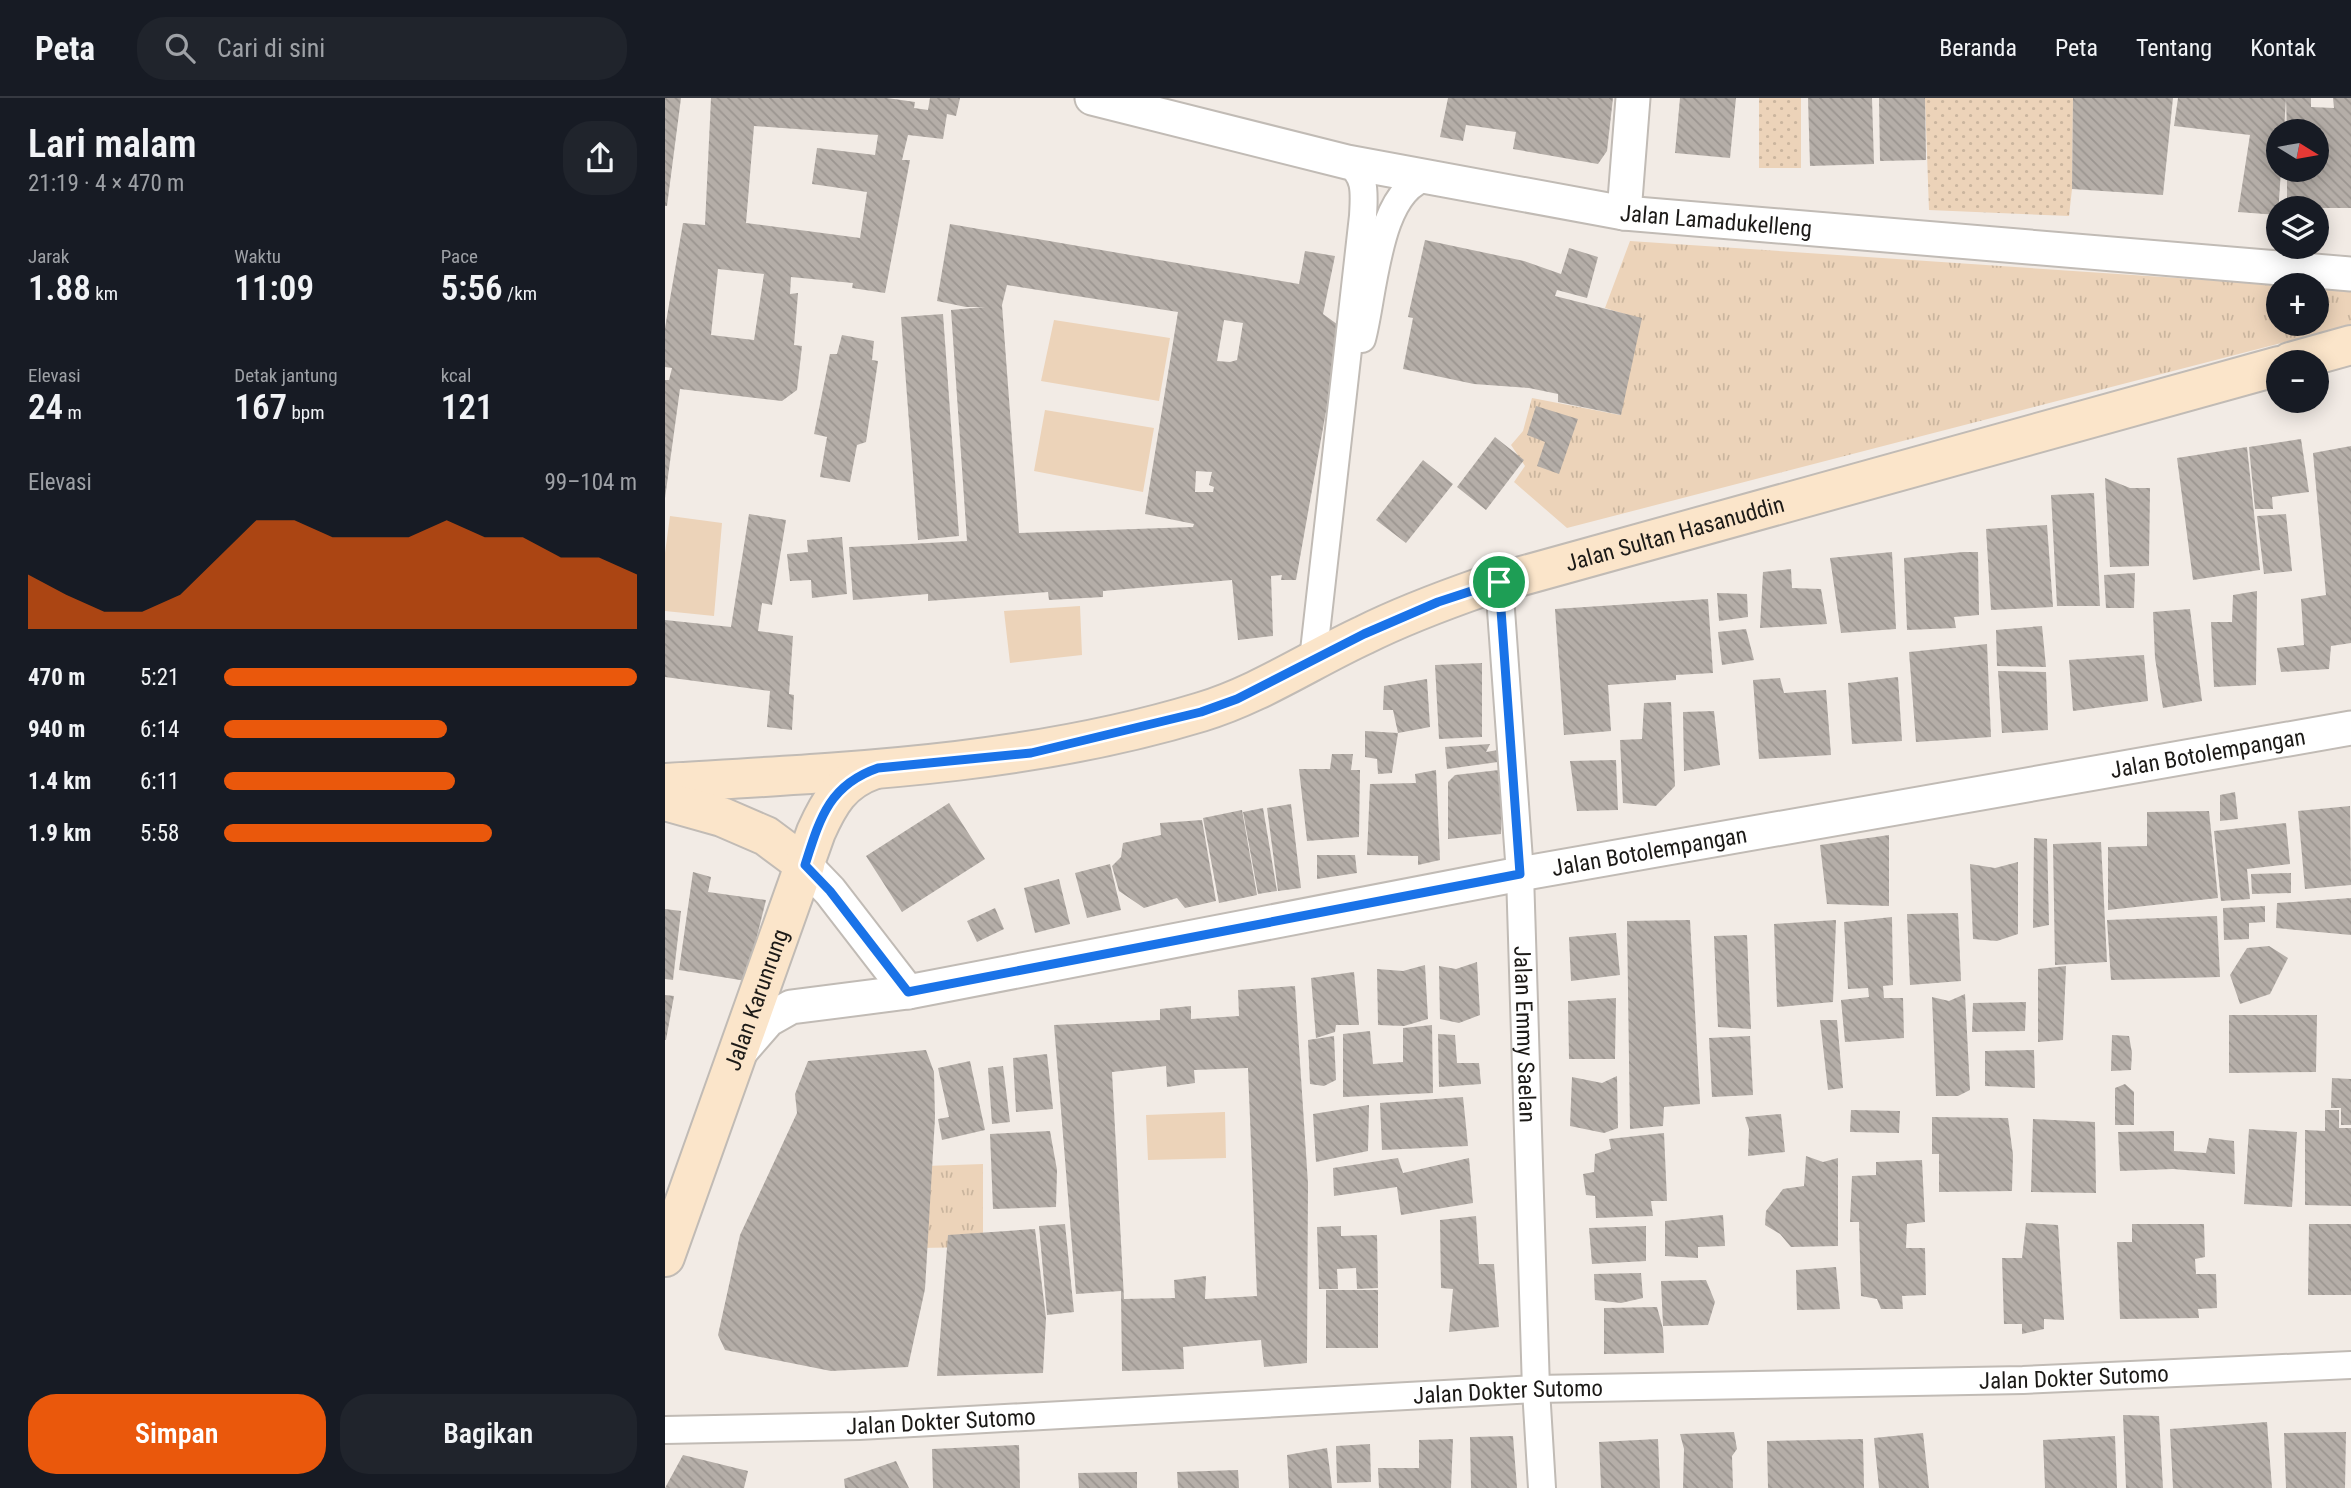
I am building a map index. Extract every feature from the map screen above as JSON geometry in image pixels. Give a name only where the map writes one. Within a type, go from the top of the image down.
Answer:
[{"type":"main road","points":[[2329,351],[2351,345]]},
{"type":"main road","name":"Jalan Sultan Hasanuddin","points":[[665,783],[878,768],[1031,753],[1201,712],[1237,699],[1438,602],[1499,582],[2266,370]]},
{"type":"main road","name":"Jalan Karunrung","points":[[665,1257],[724,1085],[827,806],[855,776],[878,768]]},
{"type":"main road","points":[[665,801],[722,817],[766,836],[805,865]]},
{"type":"street","name":"Jalan Lamadukelleng","points":[[1092,98],[1347,162],[1624,213],[2351,274]]},
{"type":"street","points":[[1624,213],[1633,98]]},
{"type":"street","points":[[1313,660],[1342,415],[1364,186],[1359,172],[1347,162]]},
{"type":"street","points":[[1342,415],[1393,208],[1412,182],[1430,177]]},
{"type":"street","name":"Jalan Emmy Saelan","points":[[1499,582],[1520,874],[1536,1389],[1542,1488]]},
{"type":"street","name":"Jalan Botolempangan","points":[[724,1085],[744,1045],[768,1020],[791,1007],[908,992],[1520,874],[2351,728]]},
{"type":"street","points":[[805,865],[830,891],[908,992]]},
{"type":"street","name":"Jalan Dokter Sutomo","points":[[665,1430],[859,1426],[1536,1389],[2022,1380],[2351,1364]]},
{"type":"green space","points":[[1759,98],[1801,98],[1801,168],[1759,168]]},
{"type":"green space","points":[[1925,98],[2073,98],[2069,216],[1929,210]]},
{"type":"green space","points":[[1630,241],[2266,284],[2266,336],[2309,336],[1567,528],[1514,482],[1525,466],[1511,445],[1523,431],[1532,398],[1620,415],[1641,319],[1605,308]]},
{"type":"green space","points":[[2329,289],[2351,290],[2351,325],[2329,331]]},
{"type":"green space","points":[[1054,320],[1170,338],[1159,401],[1041,381]]},
{"type":"green space","points":[[1045,410],[1154,428],[1143,492],[1034,471]]},
{"type":"green space","points":[[670,516],[722,523],[714,616],[665,611],[665,553]]},
{"type":"green space","points":[[1080,606],[1082,655],[1010,663],[1004,611]]},
{"type":"green space","points":[[1225,1112],[1226,1158],[1148,1160],[1146,1115]]},
{"type":"green space","points":[[983,1164],[983,1247],[917,1248],[925,1166]]},
{"type":"building","points":[[665,98],[681,98],[667,206],[665,206]]},
{"type":"building","points":[[711,98],[887,98],[915,102],[914,108],[928,110],[930,98],[960,98],[956,116],[947,114],[943,139],[908,135],[902,160],[910,160],[885,293],[852,288],[853,283],[791,277],[790,294],[798,293],[794,345],[802,346],[797,390],[782,401],[680,389],[665,498],[665,380],[669,380],[672,368],[665,367],[665,328],[683,223],[705,225]],"holes":[[[754,126],[878,135],[875,155],[817,148],[812,184],[867,192],[860,238],[746,223]],[[718,269],[764,274],[754,340],[711,335]]]},
{"type":"building","points":[[1448,98],[1613,98],[1607,151],[1598,164],[1513,149],[1516,132],[1466,125],[1463,141],[1440,137]]},
{"type":"building","points":[[1680,98],[1736,98],[1730,158],[1675,153]]},
{"type":"building","points":[[1808,98],[1872,98],[1874,164],[1810,166]]},
{"type":"building","points":[[1879,98],[1925,98],[1926,160],[1880,161]]},
{"type":"building","points":[[2073,98],[2173,98],[2163,195],[2072,189]]},
{"type":"building","points":[[2178,98],[2286,98],[2285,119],[2266,119],[2266,182],[2280,182],[2279,196],[2266,196],[2266,214],[2238,212],[2250,135],[2174,126]]},
{"type":"building","points":[[2286,98],[2311,98],[2311,107],[2334,108],[2333,98],[2351,98],[2351,208],[2329,208],[2329,196],[2287,196],[2287,182],[2329,182],[2329,119],[2287,119]]},
{"type":"building","points":[[950,224],[1299,284],[1305,251],[1335,256],[1323,314],[1341,327],[1296,580],[1281,580],[1282,575],[1271,576],[1273,636],[1238,640],[1232,580],[1103,591],[1103,597],[1049,600],[1048,592],[928,601],[928,594],[853,600],[849,547],[967,541],[951,310],[985,307],[966,307],[937,301]],"holes":[[[1007,285],[1178,312],[1145,514],[1194,524],[1193,527],[1019,533],[1002,305]],[[1224,320],[1243,323],[1237,360],[1230,362],[1217,361]],[[1196,471],[1212,472],[1209,485],[1214,487],[1213,492],[1195,492]]]},
{"type":"building","points":[[1425,240],[1524,261],[1561,274],[1569,248],[1598,257],[1587,298],[1557,290],[1555,296],[1642,318],[1621,415],[1558,402],[1558,394],[1529,388],[1474,384],[1403,369],[1413,318],[1408,317]]},
{"type":"building","points":[[943,314],[959,536],[918,540],[901,317]]},
{"type":"building","points":[[842,335],[874,341],[872,360],[878,361],[866,442],[857,445],[850,482],[820,477],[827,437],[814,434],[830,354],[837,354]]},
{"type":"building","points":[[1536,406],[1578,419],[1559,474],[1537,466],[1545,442],[1527,435]]},
{"type":"building","points":[[1495,437],[1524,460],[1486,510],[1457,487]]},
{"type":"building","points":[[2301,439],[2309,492],[2272,497],[2273,509],[2255,509],[2249,447]]},
{"type":"building","points":[[2351,446],[2351,643],[2331,646],[2329,669],[2281,672],[2277,648],[2304,645],[2301,599],[2326,595],[2313,453]]},
{"type":"building","points":[[2247,447],[2260,570],[2193,580],[2177,458]]},
{"type":"building","points":[[1423,460],[1453,484],[1406,543],[1376,520]]},
{"type":"building","points":[[2105,478],[2130,488],[2150,488],[2149,566],[2110,567]]},
{"type":"building","points":[[2094,493],[2100,606],[2057,606],[2051,495]]},
{"type":"building","points":[[749,514],[786,520],[772,605],[762,603],[758,631],[793,636],[789,694],[794,695],[792,730],[767,727],[770,691],[665,677],[665,620],[731,627]]},
{"type":"building","points":[[2286,514],[2292,571],[2264,574],[2257,516]]},
{"type":"building","points":[[2047,525],[2053,607],[1991,610],[1986,529]]},
{"type":"building","points":[[842,537],[847,594],[812,598],[811,580],[790,581],[787,554],[808,552],[807,540]]},
{"type":"building","points":[[1892,552],[1896,629],[1841,633],[1830,558]]},
{"type":"building","points":[[1978,552],[1979,615],[1954,617],[1956,628],[1907,630],[1904,558]]},
{"type":"building","points":[[1791,569],[1792,588],[1821,589],[1827,624],[1760,628],[1763,572]]},
{"type":"building","points":[[2135,573],[2134,608],[2106,608],[2104,575]]},
{"type":"building","points":[[2257,591],[2256,685],[2214,687],[2211,622],[2232,622],[2233,595]]},
{"type":"building","points":[[1717,593],[1747,594],[1748,617],[1719,621]]},
{"type":"building","points":[[1708,599],[1713,673],[1676,675],[1676,680],[1608,685],[1611,731],[1564,735],[1555,609]]},
{"type":"building","points":[[2190,609],[2202,701],[2163,708],[2155,658],[2153,612]]},
{"type":"building","points":[[2042,626],[2046,667],[1997,666],[1996,630]]},
{"type":"building","points":[[1746,629],[1754,660],[1722,665],[1718,632]]},
{"type":"building","points":[[1987,644],[1991,737],[1916,742],[1909,652]]},
{"type":"building","points":[[2144,655],[2148,701],[2073,711],[2069,660]]},
{"type":"building","points":[[1482,663],[1482,737],[1439,739],[1435,665]]},
{"type":"building","points":[[1998,671],[2046,672],[2048,730],[2002,733]]},
{"type":"building","points":[[1898,677],[1902,741],[1852,744],[1848,683]]},
{"type":"building","points":[[1780,678],[1784,693],[1826,690],[1831,755],[1759,759],[1753,680]]},
{"type":"building","points":[[1427,679],[1430,727],[1398,733],[1393,710],[1383,710],[1384,686]]},
{"type":"building","points":[[1671,702],[1675,786],[1656,806],[1623,803],[1620,740],[1642,739],[1644,703]]},
{"type":"building","points":[[1714,711],[1720,765],[1684,771],[1683,712]]},
{"type":"building","points":[[1365,731],[1398,733],[1392,773],[1378,774],[1377,759],[1365,757]]},
{"type":"building","points":[[1490,744],[1486,752],[1498,750],[1498,762],[1447,769],[1445,747]]},
{"type":"building","points":[[1332,754],[1353,754],[1351,770],[1360,770],[1359,837],[1307,841],[1299,769],[1330,769]]},
{"type":"building","points":[[1616,760],[1618,810],[1577,811],[1570,761]]},
{"type":"building","points":[[1436,770],[1440,860],[1418,865],[1418,856],[1367,855],[1370,784],[1416,783],[1415,774]]},
{"type":"building","points":[[1499,770],[1502,795],[1501,834],[1448,839],[1448,782],[1455,775]]},
{"type":"building","points":[[2235,792],[2238,819],[2220,821],[2220,795]]},
{"type":"building","points":[[949,803],[985,859],[902,912],[866,856]]},
{"type":"building","points":[[1291,804],[1301,888],[1278,891],[1267,808]]},
{"type":"building","points":[[2350,806],[2351,885],[2305,889],[2298,811]]},
{"type":"building","points":[[1263,808],[1277,891],[1258,894],[1243,812]]},
{"type":"building","points":[[1242,810],[1257,895],[1219,903],[1203,818]]},
{"type":"building","points":[[2209,811],[2218,898],[2108,910],[2108,847],[2147,846],[2147,812]]},
{"type":"building","points":[[1202,820],[1216,901],[1185,908],[1177,898],[1144,908],[1119,891],[1112,866],[1121,857],[1123,843],[1161,835],[1160,823]]},
{"type":"building","points":[[2286,823],[2290,864],[2247,869],[2250,899],[2221,901],[2214,831]]},
{"type":"building","points":[[1889,835],[1889,906],[1827,904],[1820,845]]},
{"type":"building","points":[[2034,838],[2047,839],[2049,925],[2033,928]]},
{"type":"building","points":[[2101,842],[2107,962],[2055,965],[2053,844]]},
{"type":"building","points":[[1317,855],[1355,855],[1357,873],[1317,879]]},
{"type":"building","points":[[2018,862],[2018,934],[1997,941],[1973,939],[1970,864],[1995,868]]},
{"type":"building","points":[[1110,864],[1121,910],[1087,918],[1075,873]]},
{"type":"building","points":[[693,872],[711,877],[708,892],[766,900],[746,981],[679,970]]},
{"type":"building","points":[[2291,873],[2291,893],[2252,894],[2251,874]]},
{"type":"building","points":[[1059,879],[1070,924],[1035,933],[1024,888]]},
{"type":"building","points":[[2351,898],[2351,935],[2276,928],[2277,903]]},
{"type":"building","points":[[2265,906],[2265,922],[2249,923],[2249,939],[2224,940],[2223,908]]},
{"type":"building","points":[[995,908],[1004,929],[977,942],[967,921]]},
{"type":"building","points":[[665,909],[681,911],[673,980],[665,979]]},
{"type":"building","points":[[1958,913],[1961,981],[1910,985],[1907,914]]},
{"type":"building","points":[[2217,916],[2220,977],[2111,980],[2107,920]]},
{"type":"building","points":[[1892,917],[1893,985],[1883,986],[1884,998],[1903,998],[1904,1038],[1845,1042],[1841,1000],[1869,997],[1868,988],[1848,989],[1844,922]]},
{"type":"building","points":[[1690,920],[1700,1104],[1664,1107],[1663,1126],[1630,1129],[1627,921]]},
{"type":"building","points":[[1836,920],[1833,1002],[1777,1007],[1774,924]]},
{"type":"building","points":[[1616,933],[1620,975],[1571,981],[1569,937]]},
{"type":"building","points":[[1747,935],[1751,1029],[1718,1027],[1714,936]]},
{"type":"building","points":[[2269,946],[2288,958],[2270,994],[2240,1004],[2230,975],[2247,948]]},
{"type":"building","points":[[1477,962],[1480,1015],[1459,1023],[1440,1019],[1439,966],[1456,969]]},
{"type":"building","points":[[1425,965],[1428,1019],[1404,1026],[1378,1025],[1377,969],[1403,971]]},
{"type":"building","points":[[2066,966],[2063,1040],[2038,1042],[2038,969]]},
{"type":"building","points":[[1354,972],[1359,1025],[1336,1025],[1335,1032],[1316,1038],[1311,978]]},
{"type":"building","points":[[1295,986],[1308,1184],[1307,1363],[1264,1367],[1261,1340],[1183,1347],[1184,1369],[1122,1371],[1121,1291],[1076,1294],[1054,1025],[1160,1020],[1160,1009],[1191,1006],[1191,1019],[1239,1016],[1238,990]],"holes":[[[1166,1066],[1167,1087],[1195,1083],[1194,1070],[1248,1068],[1257,1296],[1205,1299],[1206,1276],[1174,1280],[1175,1298],[1124,1299],[1112,1072]]]},
{"type":"building","points":[[1965,994],[1970,1090],[1958,1096],[1936,1096],[1932,997],[1949,1001]]},
{"type":"building","points":[[665,995],[674,996],[666,1040],[665,1040]]},
{"type":"building","points":[[1616,998],[1615,1059],[1569,1059],[1568,1001]]},
{"type":"building","points":[[2026,1002],[2025,1031],[1972,1032],[1973,1003]]},
{"type":"building","points":[[2229,1015],[2317,1015],[2316,1072],[2229,1073]]},
{"type":"building","points":[[1820,1020],[1837,1020],[1843,1088],[1828,1090]]},
{"type":"building","points":[[1432,1025],[1433,1093],[1343,1097],[1343,1034],[1370,1031],[1373,1064],[1403,1062],[1403,1028]]},
{"type":"building","points":[[1438,1034],[1455,1035],[1457,1063],[1479,1063],[1481,1084],[1439,1087]]},
{"type":"building","points":[[2112,1035],[2129,1036],[2131,1070],[2111,1071]]},
{"type":"building","points":[[1334,1036],[1336,1080],[1324,1086],[1310,1084],[1308,1040]]},
{"type":"building","points":[[1750,1036],[1753,1095],[1712,1097],[1709,1038]]},
{"type":"building","points":[[926,1050],[934,1072],[935,1118],[925,1289],[908,1367],[831,1371],[725,1350],[718,1335],[740,1235],[797,1113],[795,1094],[808,1061]]},
{"type":"building","points":[[2034,1050],[2035,1088],[1985,1086],[1985,1051]]},
{"type":"building","points":[[1047,1054],[1053,1109],[1016,1112],[1013,1058]]},
{"type":"building","points":[[970,1061],[985,1130],[942,1140],[938,1119],[949,1117],[938,1068]]},
{"type":"building","points":[[1003,1066],[1010,1122],[992,1124],[988,1068]]},
{"type":"building","points":[[1617,1076],[1618,1128],[1604,1133],[1570,1126],[1572,1077],[1602,1083]]},
{"type":"building","points":[[2332,1078],[2351,1079],[2351,1125],[2341,1125],[2341,1108],[2331,1108]]},
{"type":"building","points":[[2125,1084],[2134,1092],[2134,1125],[2115,1125],[2115,1088]]},
{"type":"building","points":[[1463,1097],[1468,1146],[1382,1150],[1380,1103]]},
{"type":"building","points":[[1369,1105],[1368,1151],[1316,1162],[1313,1114]]},
{"type":"building","points":[[1851,1110],[1900,1111],[1899,1133],[1850,1132]]},
{"type":"building","points":[[2325,1110],[2339,1110],[2339,1128],[2351,1128],[2351,1206],[2305,1205],[2305,1130],[2325,1131]]},
{"type":"building","points":[[1781,1114],[1785,1152],[1748,1156],[1749,1129],[1745,1117]]},
{"type":"building","points":[[1932,1117],[2008,1118],[2013,1155],[2012,1191],[1939,1192],[1939,1154],[1932,1154]]},
{"type":"building","points":[[2033,1119],[2095,1122],[2096,1193],[2031,1192]]},
{"type":"building","points":[[2249,1129],[2297,1132],[2292,1207],[2244,1204]]},
{"type":"building","points":[[1050,1131],[1057,1170],[1056,1207],[993,1209],[990,1134]]},
{"type":"building","points":[[2174,1131],[2174,1151],[2206,1153],[2209,1138],[2234,1141],[2235,1174],[2173,1169],[2120,1171],[2118,1132]]},
{"type":"building","points":[[1664,1133],[1667,1201],[1651,1201],[1653,1216],[1596,1218],[1595,1196],[1586,1195],[1583,1174],[1594,1172],[1595,1154],[1611,1149],[1609,1139]]},
{"type":"building","points":[[1806,1156],[1823,1162],[1838,1158],[1838,1246],[1791,1247],[1780,1234],[1765,1225],[1766,1211],[1783,1189],[1804,1186]]},
{"type":"building","points":[[1398,1158],[1403,1173],[1469,1158],[1473,1203],[1401,1215],[1397,1187],[1334,1196],[1333,1168]]},
{"type":"building","points":[[1922,1160],[1925,1222],[1907,1224],[1906,1248],[1925,1248],[1926,1295],[1902,1296],[1903,1309],[1881,1309],[1877,1299],[1861,1296],[1859,1222],[1850,1222],[1852,1176],[1876,1175],[1876,1162]]},
{"type":"building","points":[[1723,1215],[1725,1246],[1698,1247],[1698,1258],[1665,1256],[1665,1221]]},
{"type":"building","points":[[1476,1216],[1479,1264],[1494,1264],[1499,1327],[1449,1332],[1453,1289],[1441,1288],[1440,1220]]},
{"type":"building","points":[[2026,1223],[2058,1225],[2064,1320],[2044,1319],[2044,1329],[2022,1334],[2022,1324],[2004,1324],[2002,1258],[2022,1258]]},
{"type":"building","points":[[1065,1224],[1074,1312],[1047,1315],[1039,1226]]},
{"type":"building","points":[[2132,1224],[2204,1224],[2205,1257],[2195,1259],[2196,1274],[2216,1274],[2217,1308],[2198,1309],[2199,1318],[2120,1319],[2117,1242],[2132,1242]]},
{"type":"building","points":[[2309,1224],[2351,1224],[2351,1295],[2308,1295]]},
{"type":"building","points":[[1341,1226],[1341,1236],[1377,1235],[1378,1288],[1357,1289],[1356,1268],[1337,1269],[1338,1289],[1319,1289],[1317,1227]]},
{"type":"building","points":[[1646,1226],[1646,1261],[1592,1264],[1589,1228]]},
{"type":"building","points":[[1035,1229],[1046,1318],[1043,1373],[937,1376],[948,1235]]},
{"type":"building","points":[[1836,1267],[1840,1309],[1797,1310],[1796,1270]]},
{"type":"building","points":[[1641,1273],[1643,1298],[1621,1303],[1595,1300],[1594,1274]]},
{"type":"building","points":[[1706,1280],[1715,1302],[1708,1325],[1663,1326],[1661,1281]]},
{"type":"building","points":[[1326,1290],[1378,1290],[1378,1348],[1326,1348]]},
{"type":"building","points":[[1657,1307],[1663,1329],[1664,1353],[1604,1354],[1604,1308]]},
{"type":"building","points":[[2123,1415],[2159,1416],[2163,1488],[2126,1488]]},
{"type":"building","points":[[2267,1422],[2272,1488],[2173,1488],[2170,1429]]},
{"type":"building","points":[[1734,1432],[1737,1449],[1732,1456],[1733,1488],[1683,1488],[1684,1449],[1680,1434]]},
{"type":"building","points":[[2346,1432],[2345,1488],[2286,1488],[2284,1433]]},
{"type":"building","points":[[1923,1433],[1929,1488],[1879,1488],[1874,1438]]},
{"type":"building","points":[[1513,1436],[1517,1488],[1471,1488],[1470,1437]]},
{"type":"building","points":[[2115,1436],[2117,1488],[2045,1488],[2043,1440]]},
{"type":"building","points":[[1453,1439],[1451,1488],[1379,1488],[1378,1468],[1419,1468],[1419,1440]]},
{"type":"building","points":[[1658,1439],[1660,1488],[1601,1488],[1599,1442]]},
{"type":"building","points":[[1863,1439],[1864,1488],[1768,1488],[1767,1441]]},
{"type":"building","points":[[1370,1444],[1371,1482],[1337,1483],[1336,1446]]},
{"type":"building","points":[[1019,1445],[1020,1488],[933,1488],[932,1449]]},
{"type":"building","points":[[1327,1448],[1332,1488],[1289,1488],[1287,1455]]},
{"type":"building","points":[[683,1455],[748,1471],[744,1488],[665,1488]]},
{"type":"building","points":[[896,1461],[909,1488],[845,1488],[844,1479]]},
{"type":"building","points":[[1238,1470],[1239,1488],[1178,1488],[1177,1472]]},
{"type":"building","points":[[1137,1472],[1137,1488],[1079,1488],[1078,1473]]},
{"type":"route","points":[[1499,582],[1520,874],[908,992],[830,891],[805,865],[827,806],[842,786],[855,776],[878,768],[1031,753],[1201,712],[1237,699],[1364,634],[1438,602],[1499,582]]}]
